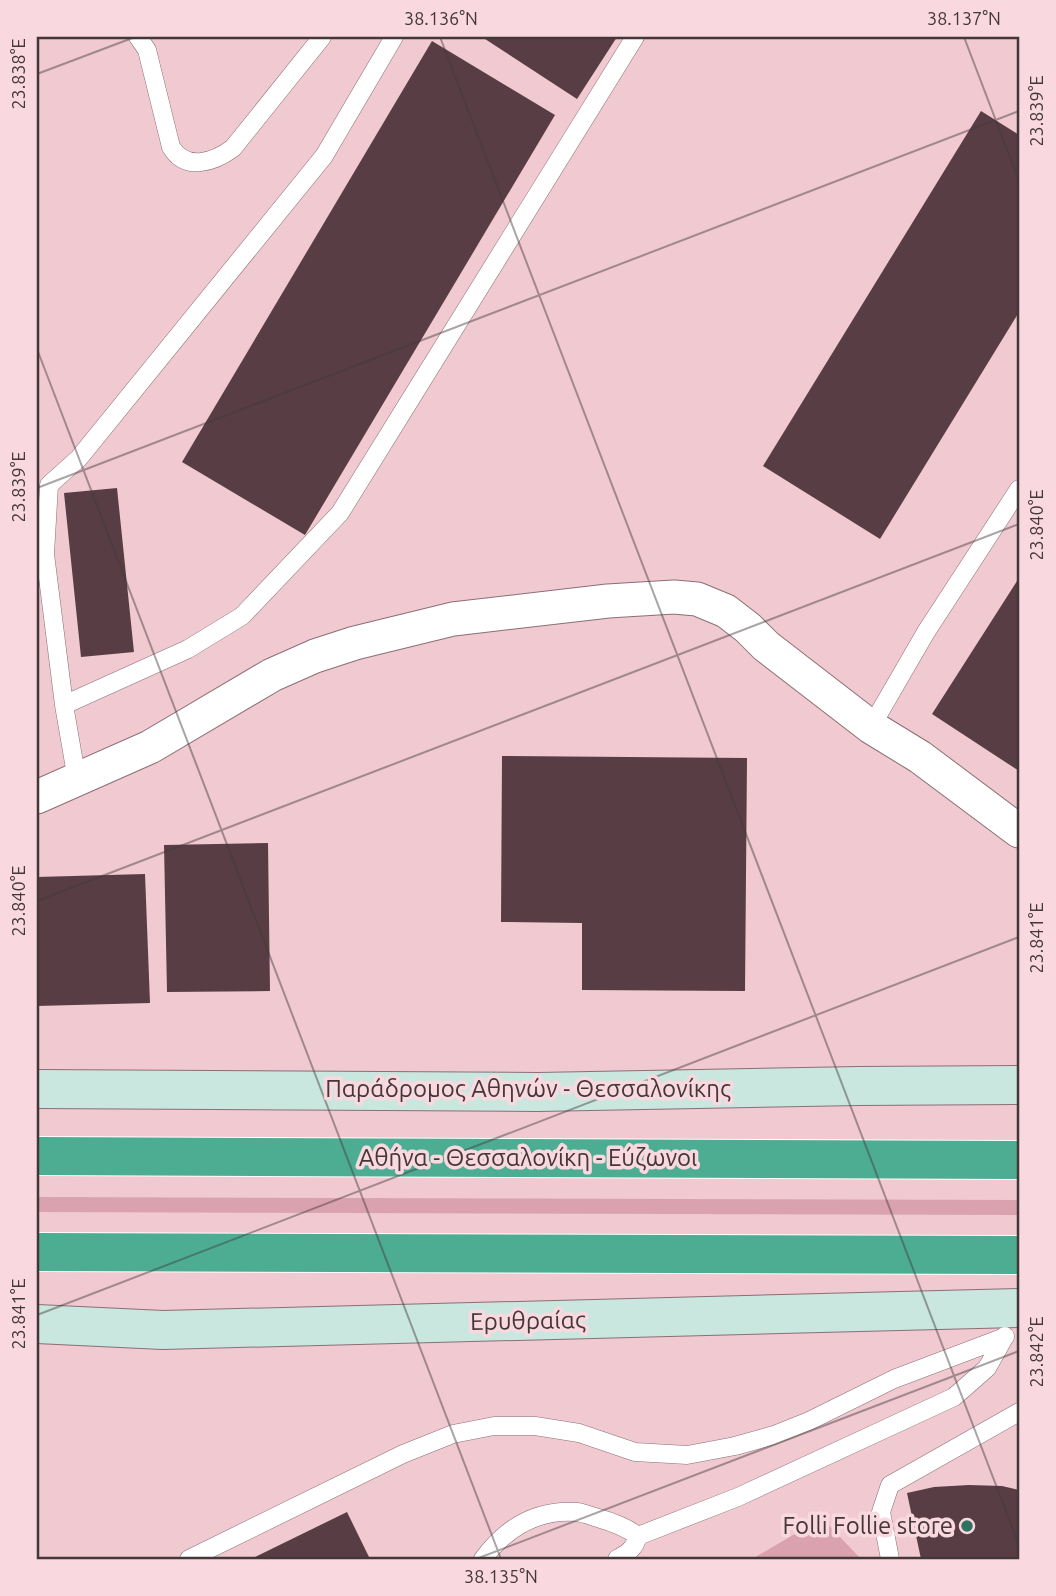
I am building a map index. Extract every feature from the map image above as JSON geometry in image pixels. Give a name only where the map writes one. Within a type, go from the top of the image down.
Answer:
[{"type":"highway","name":"Αθήνα - Θεσσαλονίκη - Εύζωνοι","points":[[37,1156],[1019,1160]]},
{"type":"highway","points":[[37,1252],[1019,1255]]},
{"type":"main road","name":"Παράδρομος Αθηνών - Θεσσαλονίκης","points":[[37,1089],[538,1092],[1019,1085]]},
{"type":"main road","name":"Ερυθραίας","points":[[37,1324],[163,1330],[1009,1318]]},
{"type":"street","points":[[37,797],[150,747],[272,675],[315,656],[355,643],[453,620],[608,601],[674,597],[697,599],[726,611],[766,646],[871,727],[920,757],[1019,831]]},
{"type":"lane","points":[[138,37],[146,50],[171,147],[175,154],[195,163],[220,157],[233,148],[322,37]]},
{"type":"lane","points":[[77,780],[64,705],[45,554],[49,485],[79,458],[324,156],[394,37]]},
{"type":"lane","points":[[64,705],[188,649],[242,616],[340,513],[635,37]]},
{"type":"lane","points":[[871,727],[926,632],[1019,489]]},
{"type":"lane","points":[[638,1536],[738,1497],[954,1397],[987,1367],[1009,1318]]},
{"type":"lane","points":[[189,1559],[403,1454],[453,1434],[494,1426],[535,1426],[579,1433],[635,1452],[687,1455],[774,1435],[894,1379],[1009,1318]]},
{"type":"lane","points":[[890,1559],[881,1512],[890,1485],[1019,1412]]},
{"type":"lane","points":[[483,1559],[495,1543],[520,1524],[544,1514],[578,1512],[630,1530],[638,1536]]},
{"type":"lane","points":[[617,1559],[630,1551],[638,1536]]},
{"type":"shaded area","points":[[37,37],[1019,37],[1019,1559],[37,1559]]},
{"type":"shaded area","points":[[37,1197],[1019,1200],[1019,1215],[37,1212]]},
{"type":"shaded area","points":[[822,1518],[861,1559],[752,1559]]},
{"type":"building","points":[[482,37],[617,37],[577,99]]},
{"type":"building","points":[[432,41],[555,115],[305,535],[182,462]]},
{"type":"building","points":[[981,111],[1019,135],[1019,312],[880,539],[763,466]]},
{"type":"building","points":[[117,488],[134,652],[81,657],[64,493]]},
{"type":"building","points":[[1019,578],[1019,771],[932,714]]},
{"type":"building","points":[[502,756],[747,758],[745,991],[582,990],[582,923],[501,922]]},
{"type":"building","points":[[268,843],[270,991],[167,992],[164,845]]},
{"type":"building","points":[[145,874],[150,1003],[37,1006],[37,877]]},
{"type":"building","name":"Folli Follie store","points":[[1002,1486],[1019,1490],[1019,1559],[921,1559],[907,1493],[934,1487]]},
{"type":"building","points":[[347,1512],[370,1559],[251,1559]]},
{"type":"place","name":"Folli Follie store","points":[[967,1526]]}]
